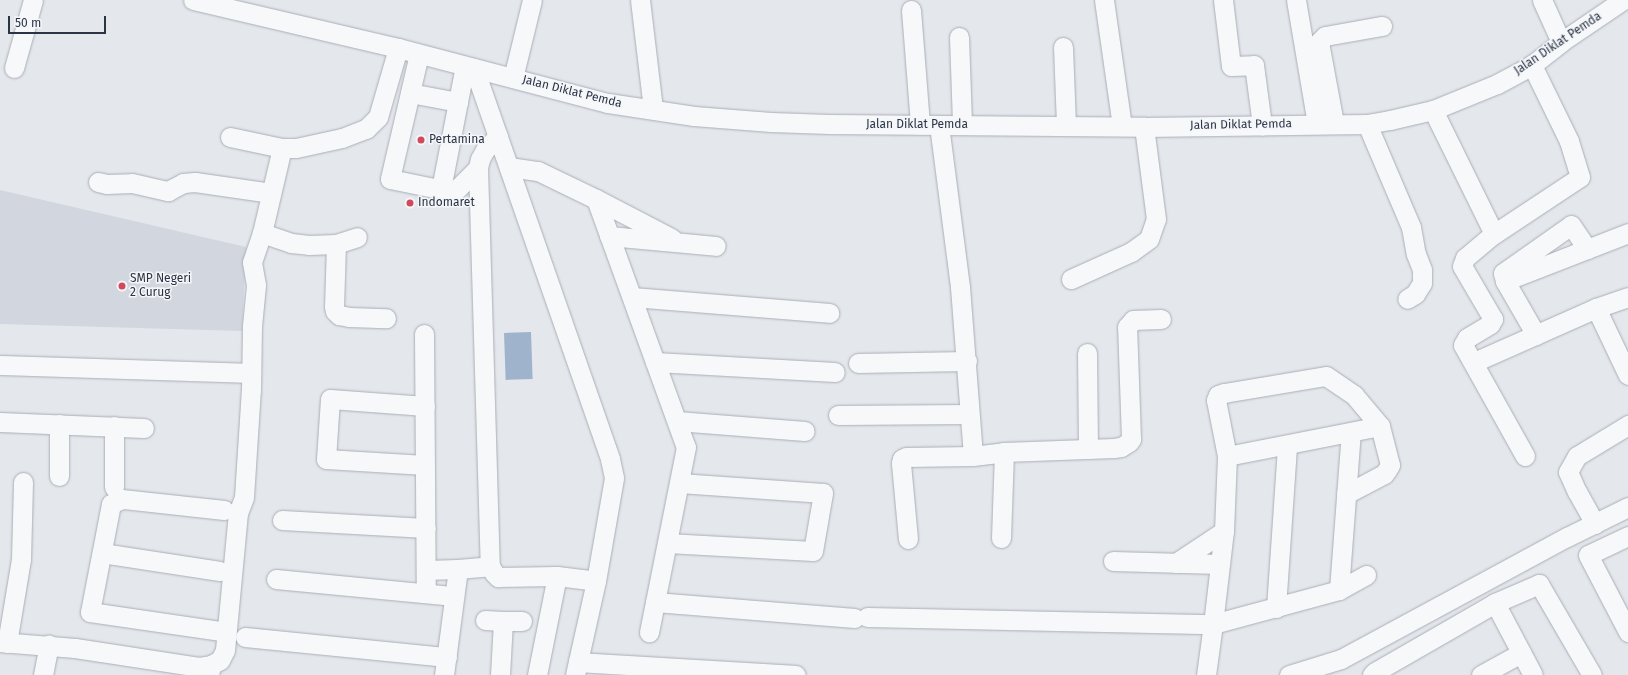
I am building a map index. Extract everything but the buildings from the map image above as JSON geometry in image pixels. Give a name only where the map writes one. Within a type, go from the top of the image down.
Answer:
[{"type":"street","points":[[14,68],[33,0]]},
{"type":"street","name":"Jalan Diklat Pemda","points":[[193,0],[398,48],[608,103],[694,116],[771,122],[920,126],[962,124],[1144,127],[1326,123],[1367,124],[1433,110],[1497,84],[1532,65],[1560,42],[1623,0]]},
{"type":"street","points":[[513,78],[532,0]]},
{"type":"street","points":[[640,0],[653,109]]},
{"type":"street","points":[[1104,0],[1122,126]]},
{"type":"street","points":[[1223,0],[1231,66],[1254,65],[1262,125]]},
{"type":"street","points":[[1296,0],[1326,123]]},
{"type":"street","points":[[1542,0],[1560,42]]},
{"type":"street","points":[[911,10],[920,126]]},
{"type":"street","points":[[1326,123],[1319,42],[1325,36],[1382,26]]},
{"type":"street","points":[[959,37],[962,124]]},
{"type":"street","points":[[1063,47],[1066,126]]},
{"type":"street","points":[[230,137],[282,148],[296,148],[342,138],[366,129],[378,116],[398,48]]},
{"type":"street","points":[[419,54],[390,179],[454,192],[478,168]]},
{"type":"street","points":[[1525,456],[1463,344],[1467,338],[1490,324],[1493,319],[1462,266],[1465,258],[1494,234],[1580,177],[1569,141],[1532,65]]},
{"type":"street","points":[[441,189],[458,102],[470,67]]},
{"type":"street","points":[[470,67],[509,167],[610,459],[614,478],[591,581],[576,668],[796,675]]},
{"type":"street","points":[[410,93],[458,102]]},
{"type":"street","points":[[1433,110],[1494,234]]},
{"type":"street","points":[[1367,124],[1411,227],[1416,254],[1422,270],[1422,283],[1415,294],[1407,299]]},
{"type":"street","points":[[939,125],[960,287],[967,361],[969,414],[973,456]]},
{"type":"street","points":[[1071,279],[1131,252],[1149,239],[1156,219],[1144,127]]},
{"type":"street","points":[[498,136],[485,150],[480,159],[478,168],[490,566],[498,577],[561,576],[591,581]]},
{"type":"street","points":[[23,482],[21,559],[4,642],[49,645],[199,667],[210,670],[220,660],[225,650],[238,513],[244,497],[252,326],[256,285],[252,262],[262,233],[282,148]]},
{"type":"street","points":[[509,167],[538,171],[596,199],[680,243]]},
{"type":"street","points":[[98,182],[107,184],[132,183],[168,191],[183,183],[195,182],[271,193]]},
{"type":"street","points":[[596,199],[686,446],[649,632]]},
{"type":"street","points":[[1536,335],[1505,280],[1503,273],[1571,225],[1587,249]]},
{"type":"street","points":[[262,233],[291,243],[336,244],[357,237]]},
{"type":"street","points":[[1505,280],[1628,233]]},
{"type":"street","points":[[609,236],[716,246]]},
{"type":"street","points":[[336,244],[335,311],[338,315],[349,317],[386,318]]},
{"type":"street","points":[[1481,359],[1596,308],[1628,297]]},
{"type":"street","points":[[632,298],[829,313]]},
{"type":"street","points":[[1596,308],[1628,375]]},
{"type":"street","points":[[908,539],[902,459],[973,456],[1004,452],[1121,447],[1131,439],[1127,327],[1133,320],[1161,319]]},
{"type":"street","points":[[424,334],[426,593]]},
{"type":"street","points":[[1087,353],[1088,448]]},
{"type":"street","points":[[858,362],[967,361]]},
{"type":"street","points":[[655,362],[835,372]]},
{"type":"street","points":[[0,365],[251,373]]},
{"type":"street","points":[[1206,675],[1224,531],[1227,456],[1216,400],[1218,395],[1326,376],[1354,395],[1380,426],[1390,465],[1384,474],[1346,494]]},
{"type":"street","points":[[425,406],[330,399],[326,459],[425,465]]},
{"type":"street","points":[[838,415],[969,414]]},
{"type":"street","points":[[677,421],[805,431]]},
{"type":"street","points":[[0,422],[144,428]]},
{"type":"street","points":[[59,424],[59,476]]},
{"type":"street","points":[[1595,524],[1577,492],[1568,472],[1577,456],[1628,425]]},
{"type":"street","points":[[114,426],[114,487]]},
{"type":"street","points":[[1227,456],[1380,426]]},
{"type":"street","points":[[1339,590],[1351,432]]},
{"type":"street","points":[[1276,608],[1287,445]]},
{"type":"street","points":[[1001,538],[1004,452]]},
{"type":"street","points":[[667,543],[813,551],[823,493],[679,483]]},
{"type":"street","points":[[224,510],[118,500],[111,504],[90,612],[227,632]]},
{"type":"street","points":[[1289,675],[1341,659],[1567,537],[1628,508]]},
{"type":"street","points":[[282,520],[426,528]]},
{"type":"street","points":[[1176,563],[1224,531]]},
{"type":"street","points":[[1628,536],[1588,555],[1628,632]]},
{"type":"street","points":[[102,553],[220,571]]},
{"type":"street","points":[[1113,561],[1219,564]]},
{"type":"street","points":[[426,570],[458,570],[490,566]]},
{"type":"street","points":[[245,637],[446,666],[458,570]]},
{"type":"street","points":[[537,675],[561,576]]},
{"type":"street","points":[[655,602],[860,618],[1213,624],[1339,590],[1366,576]]},
{"type":"street","points":[[276,579],[454,596]]},
{"type":"street","points":[[1372,675],[1495,603],[1539,584],[1592,675]]},
{"type":"street","points":[[1495,603],[1533,675]]},
{"type":"street","points":[[503,621],[503,675]]},
{"type":"street","points":[[43,675],[49,645]]},
{"type":"street","points":[[1481,675],[1521,654]]},
{"type":"shaded area","name":"SMP Negeri 2 Curug","points":[[0,190],[246,247],[242,331],[0,324]]},
{"type":"water","points":[[531,332],[533,379],[506,380],[504,333]]},
{"type":"place","name":"Pertamina","points":[[421,140]]},
{"type":"place","name":"Indomaret","points":[[410,203]]},
{"type":"place","name":"SMP Negeri 2 Curug","points":[[122,286]]}]
